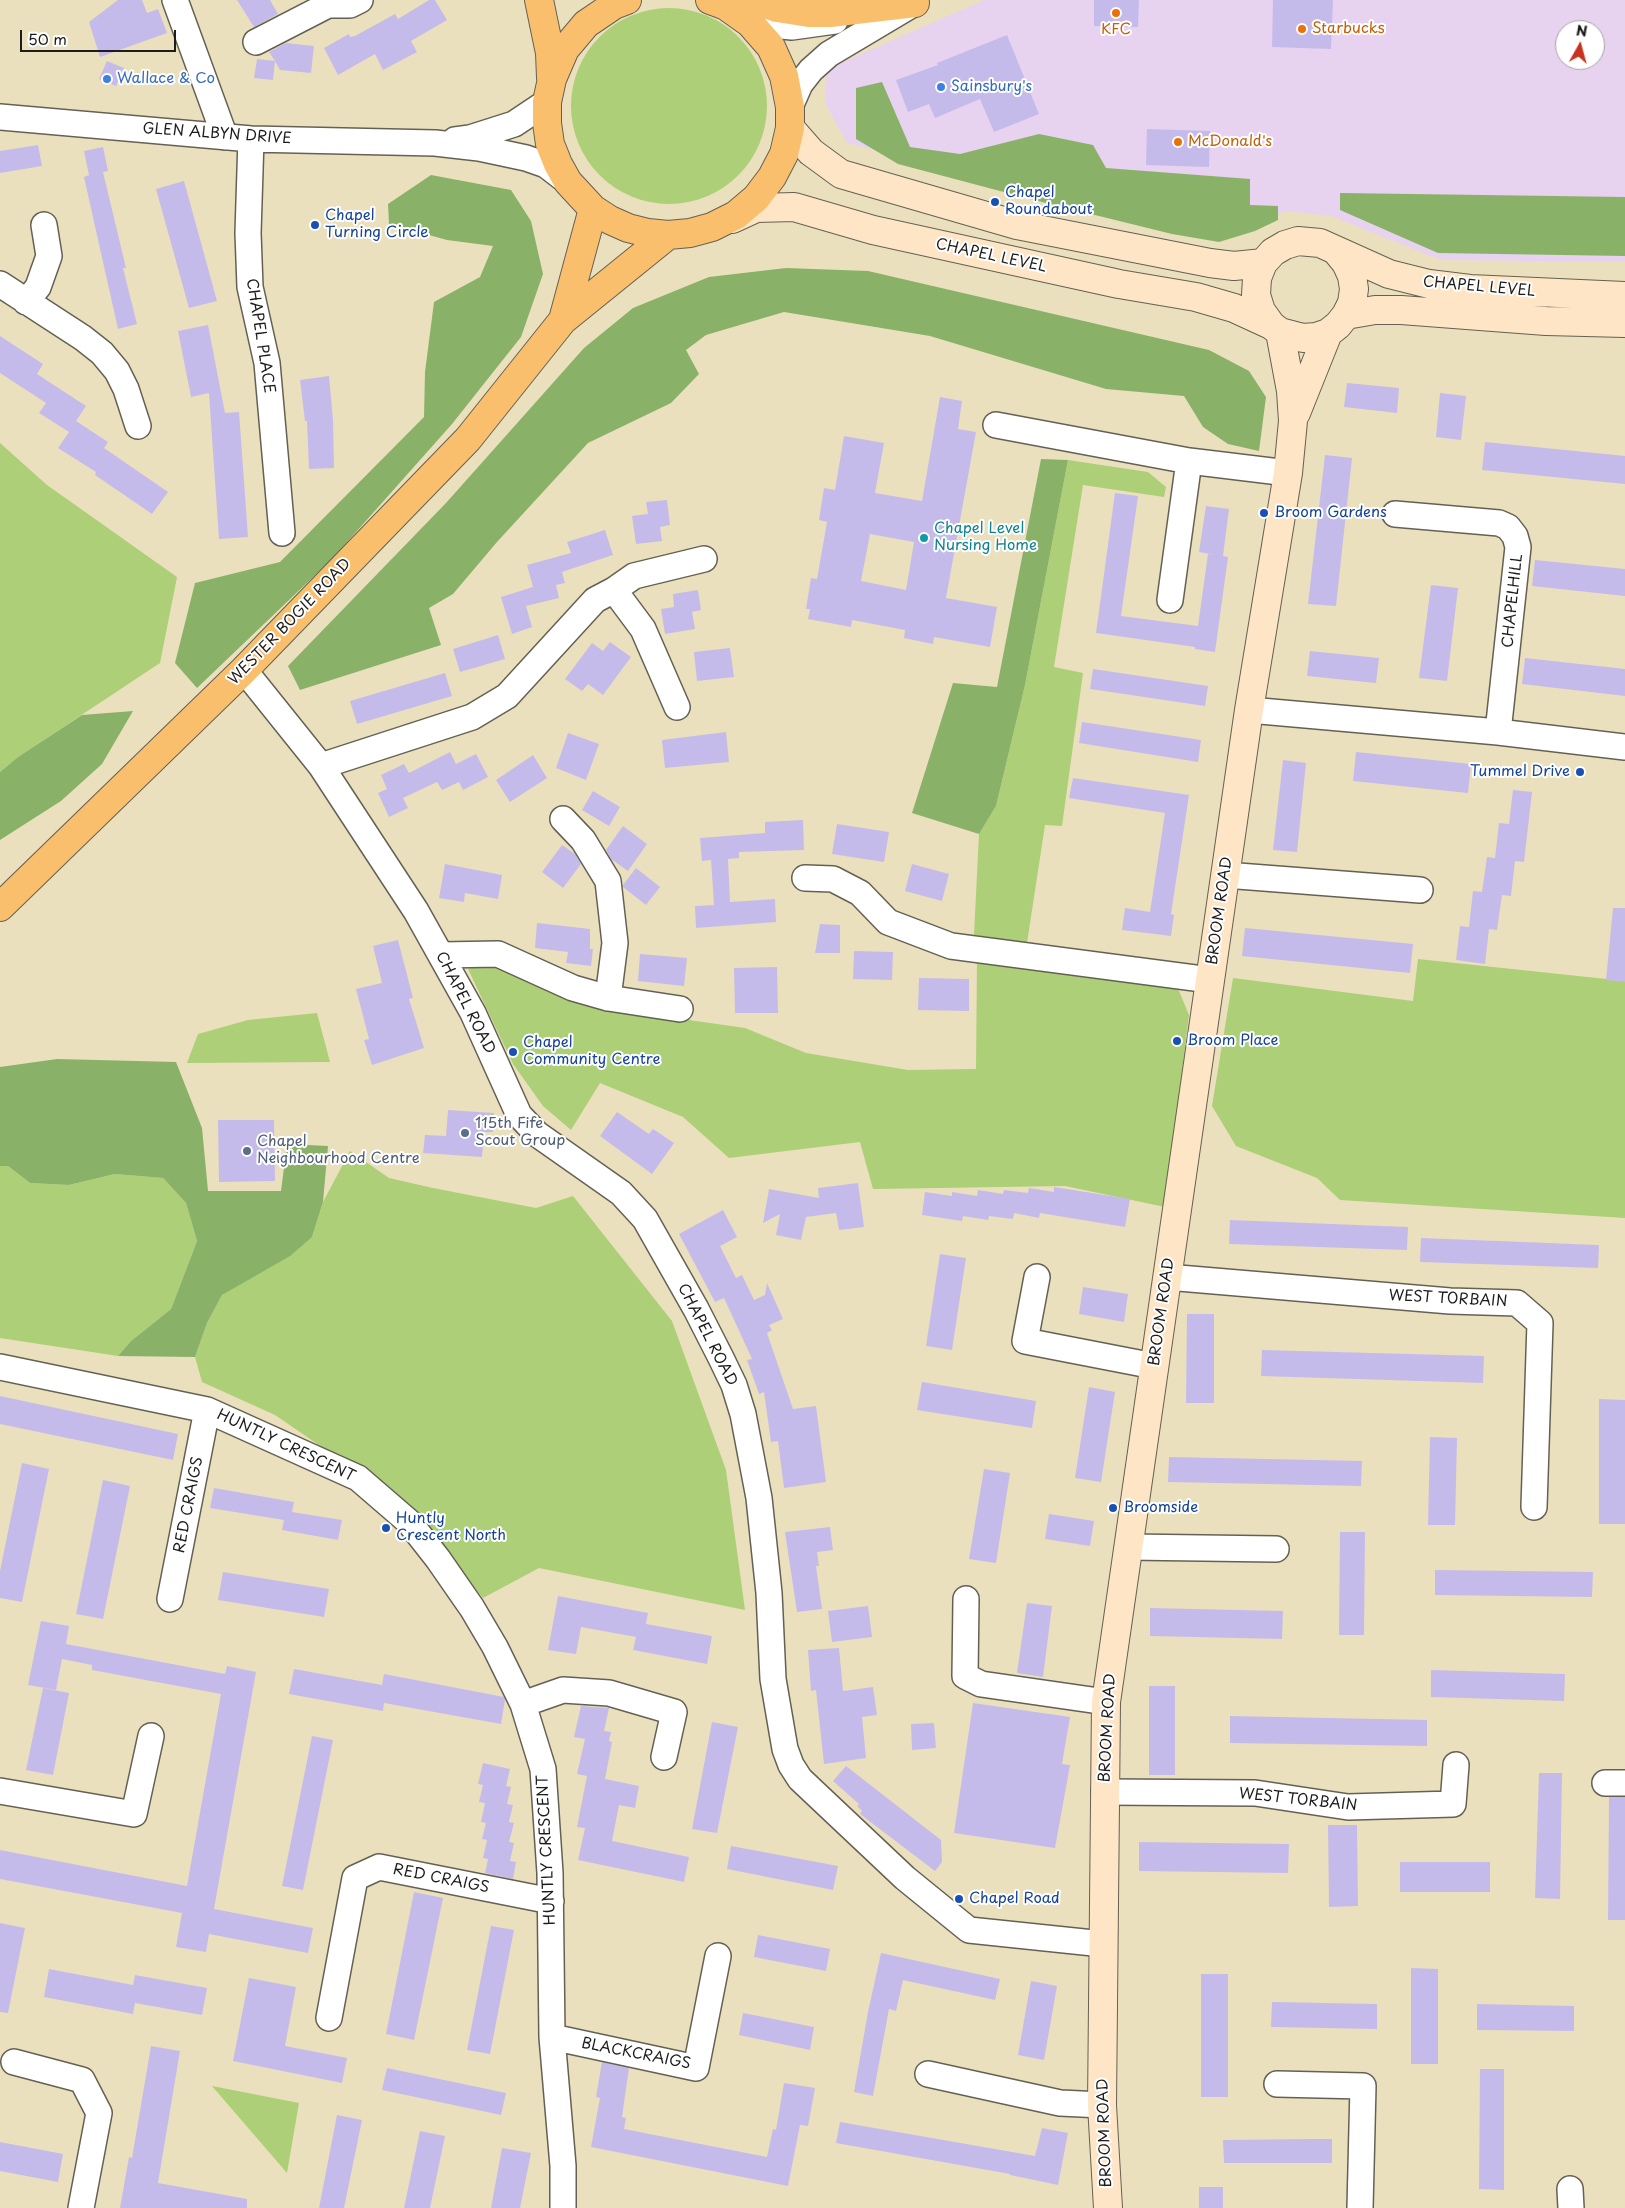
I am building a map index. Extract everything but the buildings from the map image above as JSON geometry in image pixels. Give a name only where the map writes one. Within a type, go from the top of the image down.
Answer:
[{"type":"main road","points":[[539,0],[550,53],[547,123],[550,144],[558,164],[568,182],[593,209],[610,220],[628,228],[668,235],[690,233],[712,227],[736,215],[749,204],[772,177],[784,154],[790,117],[784,76],[753,12]]},
{"type":"main road","points":[[710,0],[753,12],[777,8],[809,13],[830,13],[920,2]]},
{"type":"main road","points":[[549,91],[565,49],[586,24],[615,2]]},
{"type":"main road","name":"WESTER BOGIE ROAD","points":[[563,320],[593,209]]},
{"type":"main road","name":"WESTER BOGIE ROAD","points":[[0,907],[244,670],[468,440],[563,320],[668,235]]},
{"type":"street","points":[[176,0],[225,137]]},
{"type":"street","points":[[256,42],[326,2],[350,5],[360,0]]},
{"type":"street","points":[[920,2],[827,56],[811,70],[800,84],[790,117],[811,152],[841,174],[1016,225],[1210,263],[1234,266],[1263,263],[1257,278],[1256,295],[1261,312],[1276,329]]},
{"type":"street","points":[[435,143],[470,138],[514,124],[549,91]]},
{"type":"street","name":"GLEN ALBYN DRIVE","points":[[0,117],[251,139],[435,143]]},
{"type":"street","name":"CHAPEL PLACE","points":[[251,139],[248,233],[250,287],[267,363],[282,533]]},
{"type":"street","points":[[435,143],[479,148],[526,158],[546,165],[568,182]]},
{"type":"street","name":"CHAPEL LEVEL","points":[[712,227],[756,208],[794,207],[883,232],[1118,284],[1196,298],[1234,308],[1276,329],[1303,338],[1316,337],[1337,324],[1375,310],[1401,310],[1546,321],[1625,323]]},
{"type":"street","points":[[26,302],[38,287],[49,256],[44,225]]},
{"type":"street","name":"CHAPEL LEVEL","points":[[1263,263],[1273,252],[1285,244],[1298,241],[1320,243],[1389,274],[1429,284],[1470,289],[1625,296]]},
{"type":"street","points":[[1337,252],[1346,263],[1352,276],[1354,289],[1352,303],[1337,324]]},
{"type":"street","points":[[0,284],[83,338],[102,353],[117,371],[126,389],[138,426]]},
{"type":"street","name":"BROOM ROAD","points":[[1293,421],[1337,324]]},
{"type":"street","name":"BROOM ROAD","points":[[1108,2208],[1102,2105],[1106,1702],[1249,710],[1288,473],[1293,421],[1291,391],[1276,329]]},
{"type":"street","points":[[996,425],[1189,461],[1288,473]]},
{"type":"street","points":[[1170,600],[1189,461]]},
{"type":"street","name":"CHAPELHILL","points":[[1395,514],[1499,523],[1508,527],[1515,536],[1518,547],[1498,732]]},
{"type":"street","points":[[321,766],[472,717],[507,696],[595,600],[634,576],[704,559]]},
{"type":"street","points":[[614,590],[642,629],[677,707]]},
{"type":"street","name":"CHAPEL ROAD","points":[[244,670],[321,766],[416,911],[473,1013],[519,1115],[536,1134],[621,1193],[645,1219],[696,1309],[734,1385],[743,1414],[759,1498],[769,1593],[773,1679],[785,1749],[791,1765],[800,1779],[905,1878],[969,1930],[1103,1944]]},
{"type":"street","points":[[1249,710],[1498,732],[1625,747]]},
{"type":"street","points":[[563,819],[583,840],[608,881],[615,943],[608,998]]},
{"type":"street","points":[[1225,875],[1420,890]]},
{"type":"street","points":[[806,878],[833,879],[860,893],[888,922],[951,946],[1210,980]]},
{"type":"street","points":[[441,955],[498,954],[573,988],[608,998],[680,1009]]},
{"type":"street","name":"WEST TORBAIN","points":[[1167,1277],[1450,1301],[1517,1303],[1540,1323],[1534,1507]]},
{"type":"street","points":[[1037,1278],[1024,1341],[1154,1366]]},
{"type":"street","name":"HUNTLY CRESCENT","points":[[0,1367],[207,1410],[358,1478],[409,1522],[438,1559],[472,1608],[495,1647],[523,1704],[543,1769],[550,1901],[552,2037],[563,2166],[563,2208]]},
{"type":"street","name":"RED CRAIGS","points":[[170,1599],[207,1410]]},
{"type":"street","points":[[1128,1547],[1276,1549]]},
{"type":"street","points":[[966,1599],[965,1676],[981,1684],[1106,1702]]},
{"type":"street","points":[[523,1704],[563,1690],[609,1693],[674,1712],[664,1757]]},
{"type":"street","points":[[0,1791],[134,1814],[151,1736]]},
{"type":"street","name":"WEST TORBAIN","points":[[1104,1792],[1255,1793],[1348,1807],[1453,1804],[1456,1765]]},
{"type":"street","name":"RED CRAIGS","points":[[329,2018],[355,1878],[379,1867],[550,1901]]},
{"type":"street","name":"BLACKCRAIGS","points":[[552,2037],[696,2068],[718,1956]]},
{"type":"street","points":[[14,2062],[82,2080],[99,2113],[81,2208]]},
{"type":"street","points":[[928,2074],[1060,2102],[1102,2105]]},
{"type":"street","points":[[1277,2084],[1363,2086],[1360,2208]]},
{"type":"shaded area","points":[[984,0],[1625,0],[1625,262],[1441,260],[1331,216],[1285,211],[1224,241],[847,143],[825,103],[827,69]]},
{"type":"green space","points":[[659,8],[679,8],[715,19],[724,24],[745,44],[760,68],[767,96],[767,116],[760,144],[751,161],[731,182],[707,197],[679,204],[659,204],[631,197],[614,188],[587,161],[575,134],[571,116],[571,96],[578,68],[587,51],[614,24],[641,12]]},
{"type":"green space","points":[[882,82],[910,147],[960,154],[1039,134],[1093,145],[1106,168],[1250,179],[1250,205],[1278,206],[1278,220],[1255,231],[1219,242],[1172,234],[898,164],[856,139],[856,88]]},
{"type":"green space","points":[[431,175],[511,190],[531,221],[543,274],[521,337],[452,424],[333,558],[197,688],[175,663],[195,583],[280,562],[424,417],[425,372],[434,302],[480,277],[493,246],[447,240],[389,224],[388,204]]},
{"type":"green space","points":[[1340,193],[1625,197],[1625,256],[1438,253],[1340,210]]},
{"type":"green space","points":[[786,268],[868,271],[1209,350],[1249,371],[1266,397],[1259,451],[1228,444],[1203,427],[1184,396],[1106,389],[930,336],[784,312],[706,335],[686,350],[699,374],[671,403],[588,443],[497,542],[453,594],[429,608],[441,645],[300,690],[288,666],[446,503],[584,348],[633,308],[709,277]]},
{"type":"green space","points":[[0,443],[47,485],[177,577],[160,663],[18,757],[0,772]]},
{"type":"green space","points":[[1041,459],[1068,460],[1025,685],[996,806],[979,834],[912,813],[953,683],[997,687]]},
{"type":"green space","points":[[1068,460],[1148,472],[1166,487],[1164,497],[1083,485],[1054,667],[1083,673],[1062,826],[1045,825],[1027,943],[974,935],[979,834],[996,806],[1025,685]]},
{"type":"green space","points":[[133,711],[102,764],[61,801],[0,840],[0,772],[18,757],[82,715]]},
{"type":"green space","points":[[977,959],[1177,986],[1189,1015],[1165,1207],[1065,1186],[873,1189],[860,1142],[729,1158],[683,1117],[600,1083],[571,1130],[543,1106],[513,1064],[468,969],[480,965],[499,964],[668,1017],[745,1028],[806,1053],[908,1070],[976,1069]]},
{"type":"green space","points":[[1418,959],[1625,981],[1625,1218],[1340,1200],[1317,1178],[1236,1146],[1212,1106],[1233,978],[1413,1001]]},
{"type":"green space","points":[[317,1013],[330,1062],[187,1063],[198,1034],[248,1020]]},
{"type":"green space","points":[[57,1059],[176,1062],[202,1128],[208,1191],[281,1191],[287,1144],[328,1146],[323,1202],[312,1237],[290,1256],[222,1295],[207,1323],[195,1357],[118,1356],[131,1341],[171,1309],[197,1241],[186,1203],[163,1178],[115,1174],[69,1185],[30,1183],[8,1166],[0,1166],[0,1067]]},
{"type":"green space","points":[[350,1151],[389,1178],[433,1188],[536,1208],[573,1196],[672,1321],[726,1470],[745,1610],[539,1568],[483,1598],[411,1508],[275,1415],[202,1382],[195,1357],[207,1323],[222,1295],[312,1237],[323,1202]]},
{"type":"green space","points":[[0,1166],[8,1166],[30,1183],[69,1185],[115,1174],[163,1178],[186,1203],[197,1241],[171,1309],[131,1341],[118,1356],[0,1338]]},
{"type":"green space","points":[[212,2086],[299,2103],[287,2173]]},
{"type":"place","name":"KFC","points":[[1116,13]]},
{"type":"place","name":"Starbucks","points":[[1302,29]]},
{"type":"place","name":"Wallace & Co","points":[[107,79]]},
{"type":"place","name":"Sainsbury's","points":[[941,87]]},
{"type":"place","name":"McDonald's","points":[[1178,142]]},
{"type":"place","name":"Chapel Roundabout","points":[[995,202]]},
{"type":"place","name":"Chapel Turning Circle","points":[[315,225]]},
{"type":"place","name":"Broom Gardens","points":[[1264,513]]},
{"type":"place","name":"Chapel Level Nursing Home","points":[[924,538]]},
{"type":"place","name":"Tummel Drive","points":[[1580,772]]},
{"type":"place","name":"Broom Place","points":[[1177,1041]]},
{"type":"place","name":"Chapel Community Centre","points":[[513,1052]]},
{"type":"place","name":"115th Fife Scout Group","points":[[465,1133]]},
{"type":"place","name":"Chapel Neighbourhood Centre","points":[[247,1151]]},
{"type":"place","name":"Broomside","points":[[1113,1508]]},
{"type":"place","name":"Huntly Crescent North","points":[[386,1528]]},
{"type":"place","name":"Chapel Road","points":[[959,1899]]}]
